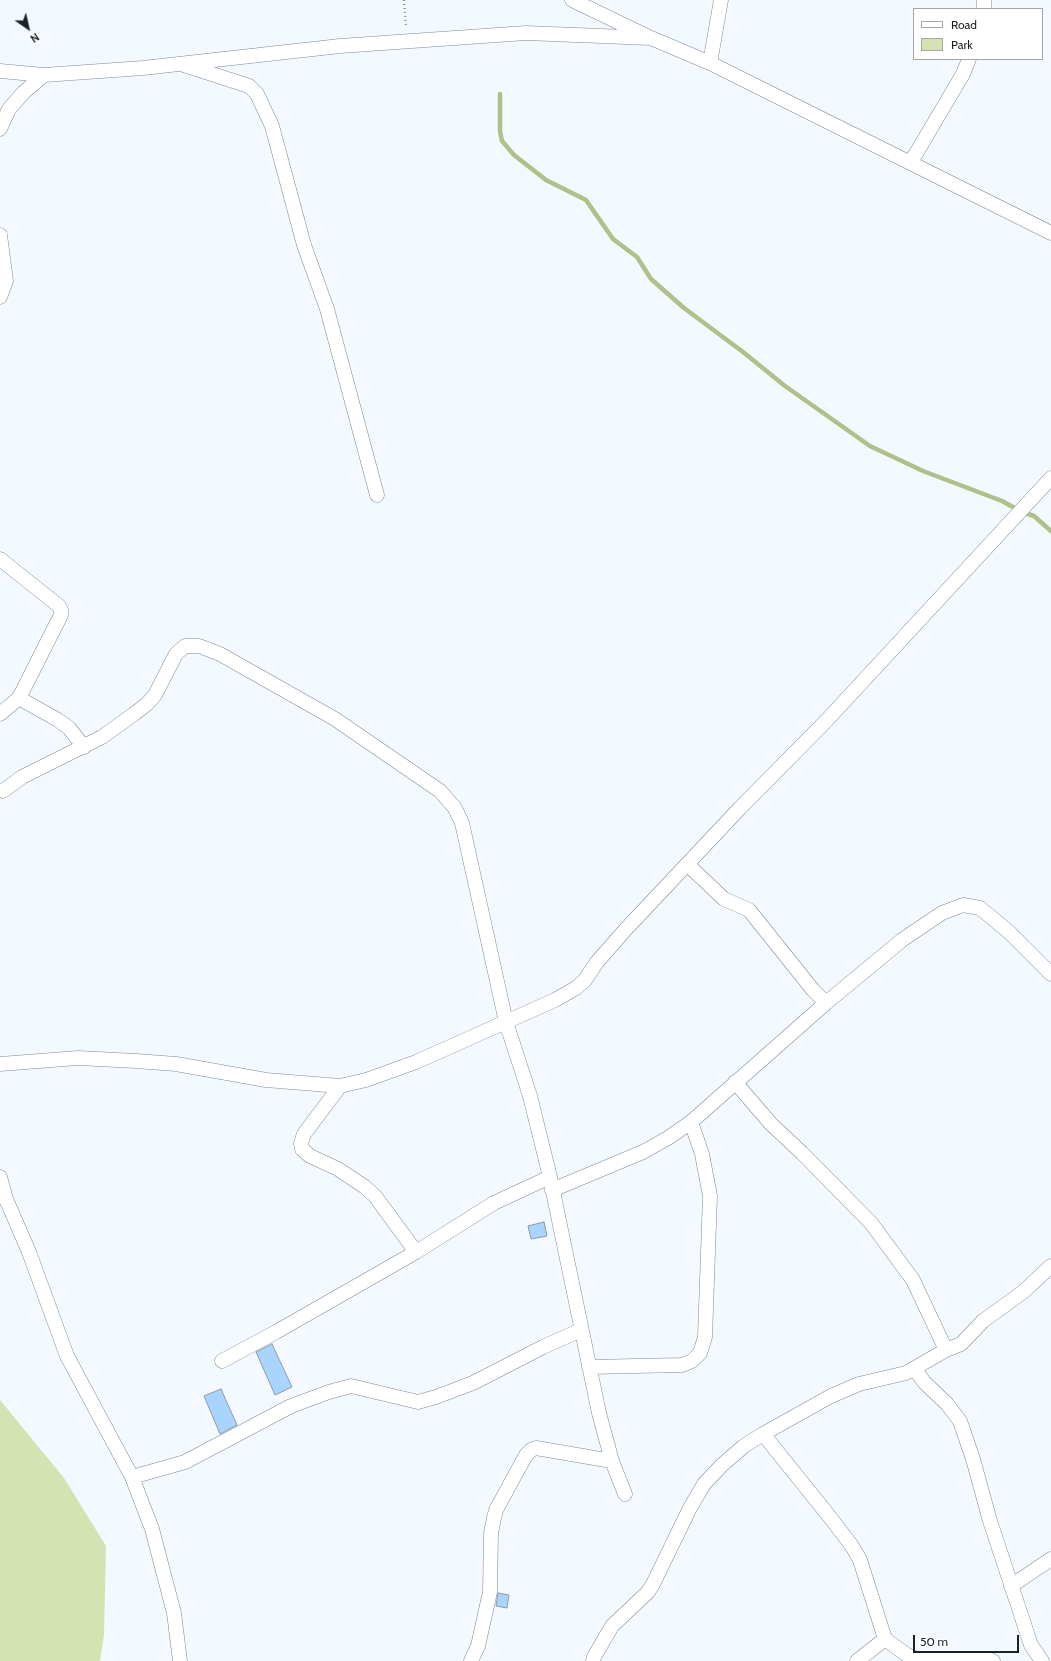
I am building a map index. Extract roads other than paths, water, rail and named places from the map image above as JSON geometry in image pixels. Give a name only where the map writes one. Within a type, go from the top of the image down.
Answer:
[{"type":"street","points":[[572,0],[651,38],[710,63],[1051,233]]},
{"type":"street","points":[[710,63],[721,0]]},
{"type":"street","points":[[0,71],[44,75],[180,64],[280,52],[526,33],[651,38]]},
{"type":"street","points":[[911,162],[963,74],[969,60]]},
{"type":"street","points":[[180,64],[249,86],[257,94],[272,126],[304,245],[327,309],[377,495]]},
{"type":"street","points":[[0,128],[10,109],[24,92],[44,75]]},
{"type":"street","points":[[0,235],[6,281],[0,297]]},
{"type":"street","points":[[0,1064],[78,1058],[176,1064],[266,1080],[340,1086],[366,1080],[416,1062],[555,1000],[576,988],[585,980],[597,962],[626,929],[740,808],[827,720],[1051,478]]},
{"type":"street","points":[[0,559],[60,606],[61,610],[61,615],[19,698],[0,714]]},
{"type":"street","points":[[2,791],[22,777],[102,737],[147,704],[155,695],[176,654],[185,646],[198,646],[220,654],[335,718],[440,791],[455,808],[462,823],[506,1022],[530,1096],[551,1183],[599,1413],[612,1461],[625,1494]]},
{"type":"street","points":[[19,698],[58,720],[69,728],[84,747]]},
{"type":"street","points":[[687,864],[724,899],[749,910],[813,990],[826,1003]]},
{"type":"street","points":[[222,1361],[416,1252],[494,1203],[643,1152],[691,1122],[826,1003],[902,940],[942,912],[963,905],[980,908],[1009,932],[1051,974]]},
{"type":"street","points":[[735,1082],[772,1124],[802,1152],[871,1223],[913,1280],[946,1350]]},
{"type":"street","points":[[340,1086],[304,1134],[301,1143],[302,1149],[310,1156],[338,1169],[365,1187],[375,1196],[416,1252]]},
{"type":"street","points":[[589,1367],[682,1365],[692,1361],[700,1353],[705,1337],[710,1196],[702,1154],[691,1122]]},
{"type":"street","points":[[0,1177],[6,1199],[29,1252],[67,1356],[132,1477],[152,1529],[174,1613],[180,1661]]},
{"type":"street","points":[[593,1661],[612,1626],[648,1592],[690,1508],[704,1484],[722,1465],[744,1446],[831,1396],[859,1384],[906,1373],[946,1350],[961,1344],[983,1321],[1023,1292],[1051,1266]]},
{"type":"street","points":[[132,1477],[185,1462],[291,1406],[329,1392],[351,1386],[418,1402],[473,1383],[543,1347],[581,1330]]},
{"type":"street","points":[[915,1369],[924,1382],[947,1404],[960,1421],[1030,1645],[1042,1661]]},
{"type":"street","points":[[763,1434],[829,1516],[856,1553],[865,1573],[886,1639],[907,1655],[919,1660],[988,1659],[993,1661]]},
{"type":"street","points":[[471,1661],[478,1646],[490,1592],[491,1533],[496,1510],[526,1455],[531,1450],[536,1448],[612,1461]]},
{"type":"street","points":[[1011,1586],[1051,1559]]},
{"type":"street","points":[[857,1661],[886,1639]]},
{"type":"waterway","points":[[500,94],[500,131],[502,141],[514,155],[546,180],[586,200],[613,239],[637,257],[651,279],[684,308],[743,352],[785,386],[870,446],[923,471],[1002,501],[1022,512],[1034,516],[1051,531]]}]
